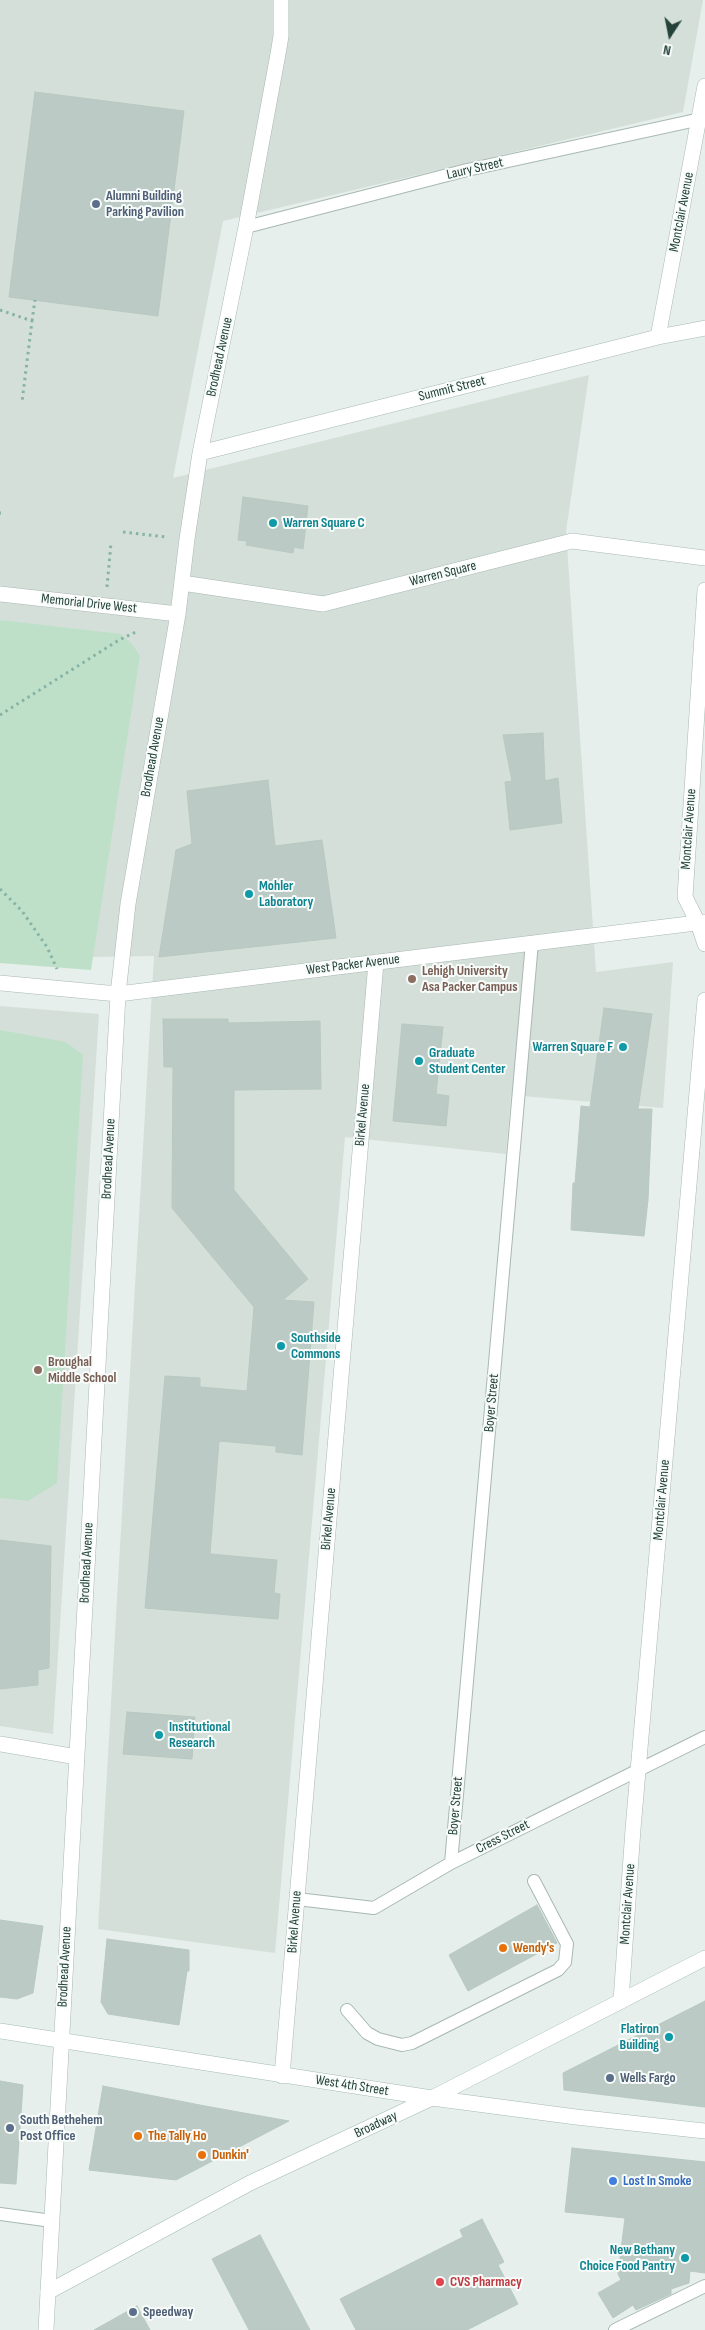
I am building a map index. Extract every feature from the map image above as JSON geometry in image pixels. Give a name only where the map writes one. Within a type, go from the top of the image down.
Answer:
[{"type":"street","name":"Brodhead Avenue","points":[[46,2330],[118,994],[128,904],[178,614],[200,453],[246,228],[281,36],[281,0]]},
{"type":"street","name":"Montclair Avenue","points":[[658,337],[702,119],[705,86]]},
{"type":"street","name":"Summit Street","points":[[200,453],[658,337],[705,328]]},
{"type":"street","name":"Warren Square","points":[[182,583],[323,604],[572,541],[705,558]]},
{"type":"street","name":"Montclair Avenue","points":[[705,590],[684,896],[702,923],[705,944]]},
{"type":"street","name":"Memorial Drive West","points":[[0,594],[178,614]]},
{"type":"street","name":"West Packer Avenue","points":[[0,983],[118,994],[532,942],[702,923]]},
{"type":"street","name":"Birkel Avenue","points":[[282,2076],[376,962]]},
{"type":"street","name":"Montclair Avenue","points":[[621,2000],[638,1769],[705,1000]]},
{"type":"street","points":[[0,1744],[77,1757]]},
{"type":"street","name":"Broadway","points":[[48,2292],[250,2183],[432,2098],[705,1958]]},
{"type":"street","name":"West 4th Street","points":[[0,2030],[282,2076],[432,2098],[576,2117],[705,2131]]},
{"type":"lane","name":"Laury Street","points":[[246,228],[467,170],[702,119]]},
{"type":"lane","name":"Boyer Street","points":[[452,1863],[532,942]]},
{"type":"lane","name":"Cress Street","points":[[297,1899],[374,1908],[452,1863],[705,1737]]},
{"type":"lane","points":[[347,2010],[367,2033],[378,2039],[396,2044],[412,2043],[558,1970],[565,1962],[567,1944],[534,1881]]},
{"type":"lane","points":[[0,2214],[52,2221]]},
{"type":"lane","points":[[614,2330],[705,2286]]},
{"type":"path","points":[[22,402],[35,300]]},
{"type":"path","points":[[0,310],[32,321]]},
{"type":"path","points":[[124,532],[143,534]]},
{"type":"path","points":[[108,584],[111,543]]},
{"type":"path","points":[[0,715],[119,640],[144,629]]},
{"type":"path","points":[[0,889],[22,911],[47,948]]},
{"type":"shaded area","name":"Lehigh University Asa Packer Campus","points":[[0,0],[703,0],[683,112],[223,221],[173,478],[589,375],[566,531],[596,972],[673,962],[663,1108],[511,1095],[506,1154],[345,1137],[275,1953],[98,1929],[154,956],[92,957],[0,952]]},
{"type":"shaded area","name":"Broughal Middle School","points":[[0,1006],[99,1014],[53,1734],[0,1726]]},
{"type":"green space","points":[[0,620],[121,634],[132,644],[140,656],[91,970],[0,963]]},
{"type":"green space","points":[[0,1030],[66,1042],[83,1055],[57,1483],[28,1501],[0,1498]]},
{"type":"building","name":"Alumni Building Parking Pavilion","points":[[35,92],[184,111],[158,316],[9,297]]},
{"type":"building","name":"Warren Square C","points":[[243,497],[308,506],[303,549],[294,547],[293,553],[246,545],[247,541],[238,540]]},
{"type":"building","points":[[543,733],[545,781],[558,778],[562,823],[510,830],[505,782],[512,781],[503,735]]},
{"type":"building","name":"Mohler Laboratory","points":[[268,780],[275,846],[322,840],[336,938],[159,957],[176,850],[192,844],[187,791]]},
{"type":"building","points":[[604,1008],[652,1014],[638,1109],[652,1109],[648,1200],[644,1236],[571,1230],[573,1183],[575,1183],[581,1106],[590,1107]]},
{"type":"building","name":"Southside Commons","points":[[163,1019],[228,1019],[228,1023],[320,1021],[321,1089],[234,1090],[234,1190],[308,1279],[283,1300],[314,1302],[302,1455],[276,1452],[276,1446],[219,1441],[210,1554],[277,1560],[274,1593],[280,1594],[278,1619],[145,1608],[165,1376],[200,1378],[200,1387],[247,1391],[254,1307],[172,1208],[173,1067],[164,1067]]},
{"type":"building","name":"Graduate Student Center","points":[[402,1024],[443,1027],[436,1094],[449,1096],[446,1126],[393,1121]]},
{"type":"building","points":[[0,1540],[51,1546],[49,1668],[38,1670],[38,1685],[0,1689]]},
{"type":"building","name":"Institutional Research","points":[[127,1712],[195,1717],[192,1759],[123,1754]]},
{"type":"building","name":"Wendy's","points":[[537,1905],[557,1943],[468,1991],[449,1955]]},
{"type":"building","points":[[0,1920],[43,1926],[33,1993],[17,1999],[0,1997]]},
{"type":"building","points":[[107,1939],[189,1950],[189,1971],[187,1971],[179,2025],[108,2014],[101,2002]]},
{"type":"building","name":"Flatiron Building","points":[[705,2001],[705,2107],[564,2090],[563,2073]]},
{"type":"building","name":"South Bethehem Post Office","points":[[0,2081],[23,2085],[16,2184],[0,2183]]},
{"type":"building","name":"The Tally Ho","points":[[103,2086],[289,2121],[176,2180],[89,2170]]},
{"type":"building","points":[[572,2148],[705,2162],[705,2273],[690,2271],[689,2283],[671,2289],[671,2294],[636,2310],[633,2305],[613,2318],[598,2293],[621,2280],[618,2274],[625,2218],[565,2212]]},
{"type":"building","name":"CVS Pharmacy","points":[[482,2219],[504,2262],[498,2265],[518,2304],[467,2330],[356,2330],[340,2299],[463,2237],[460,2230]]},
{"type":"building","points":[[260,2235],[310,2330],[249,2330],[212,2259]]},
{"type":"building","name":"Speedway","points":[[137,2306],[150,2330],[94,2330]]},
{"type":"place","name":"Alumni Building Parking Pavilion","points":[[96,204]]},
{"type":"place","name":"Warren Square C","points":[[273,523]]},
{"type":"place","name":"Mohler Laboratory","points":[[249,894]]},
{"type":"place","name":"Lehigh University Asa Packer Campus","points":[[412,979]]},
{"type":"place","name":"Warren Square F","points":[[623,1047]]},
{"type":"place","name":"Graduate Student Center","points":[[419,1061]]},
{"type":"place","name":"Southside Commons","points":[[281,1346]]},
{"type":"place","name":"Broughal Middle School","points":[[38,1370]]},
{"type":"place","name":"Institutional Research","points":[[159,1735]]},
{"type":"place","name":"Wendy's","points":[[503,1948]]},
{"type":"place","name":"Flatiron Building","points":[[669,2037]]},
{"type":"place","name":"Wells Fargo","points":[[610,2078]]},
{"type":"place","name":"South Bethehem Post Office","points":[[10,2128]]},
{"type":"place","name":"The Tally Ho","points":[[138,2136]]},
{"type":"place","name":"Dunkin'","points":[[202,2155]]},
{"type":"place","name":"Lost In Smoke","points":[[613,2181]]},
{"type":"place","name":"New Bethany Choice Food Pantry","points":[[685,2258]]},
{"type":"place","name":"CVS Pharmacy","points":[[440,2282]]},
{"type":"place","name":"Speedway","points":[[133,2312]]}]
